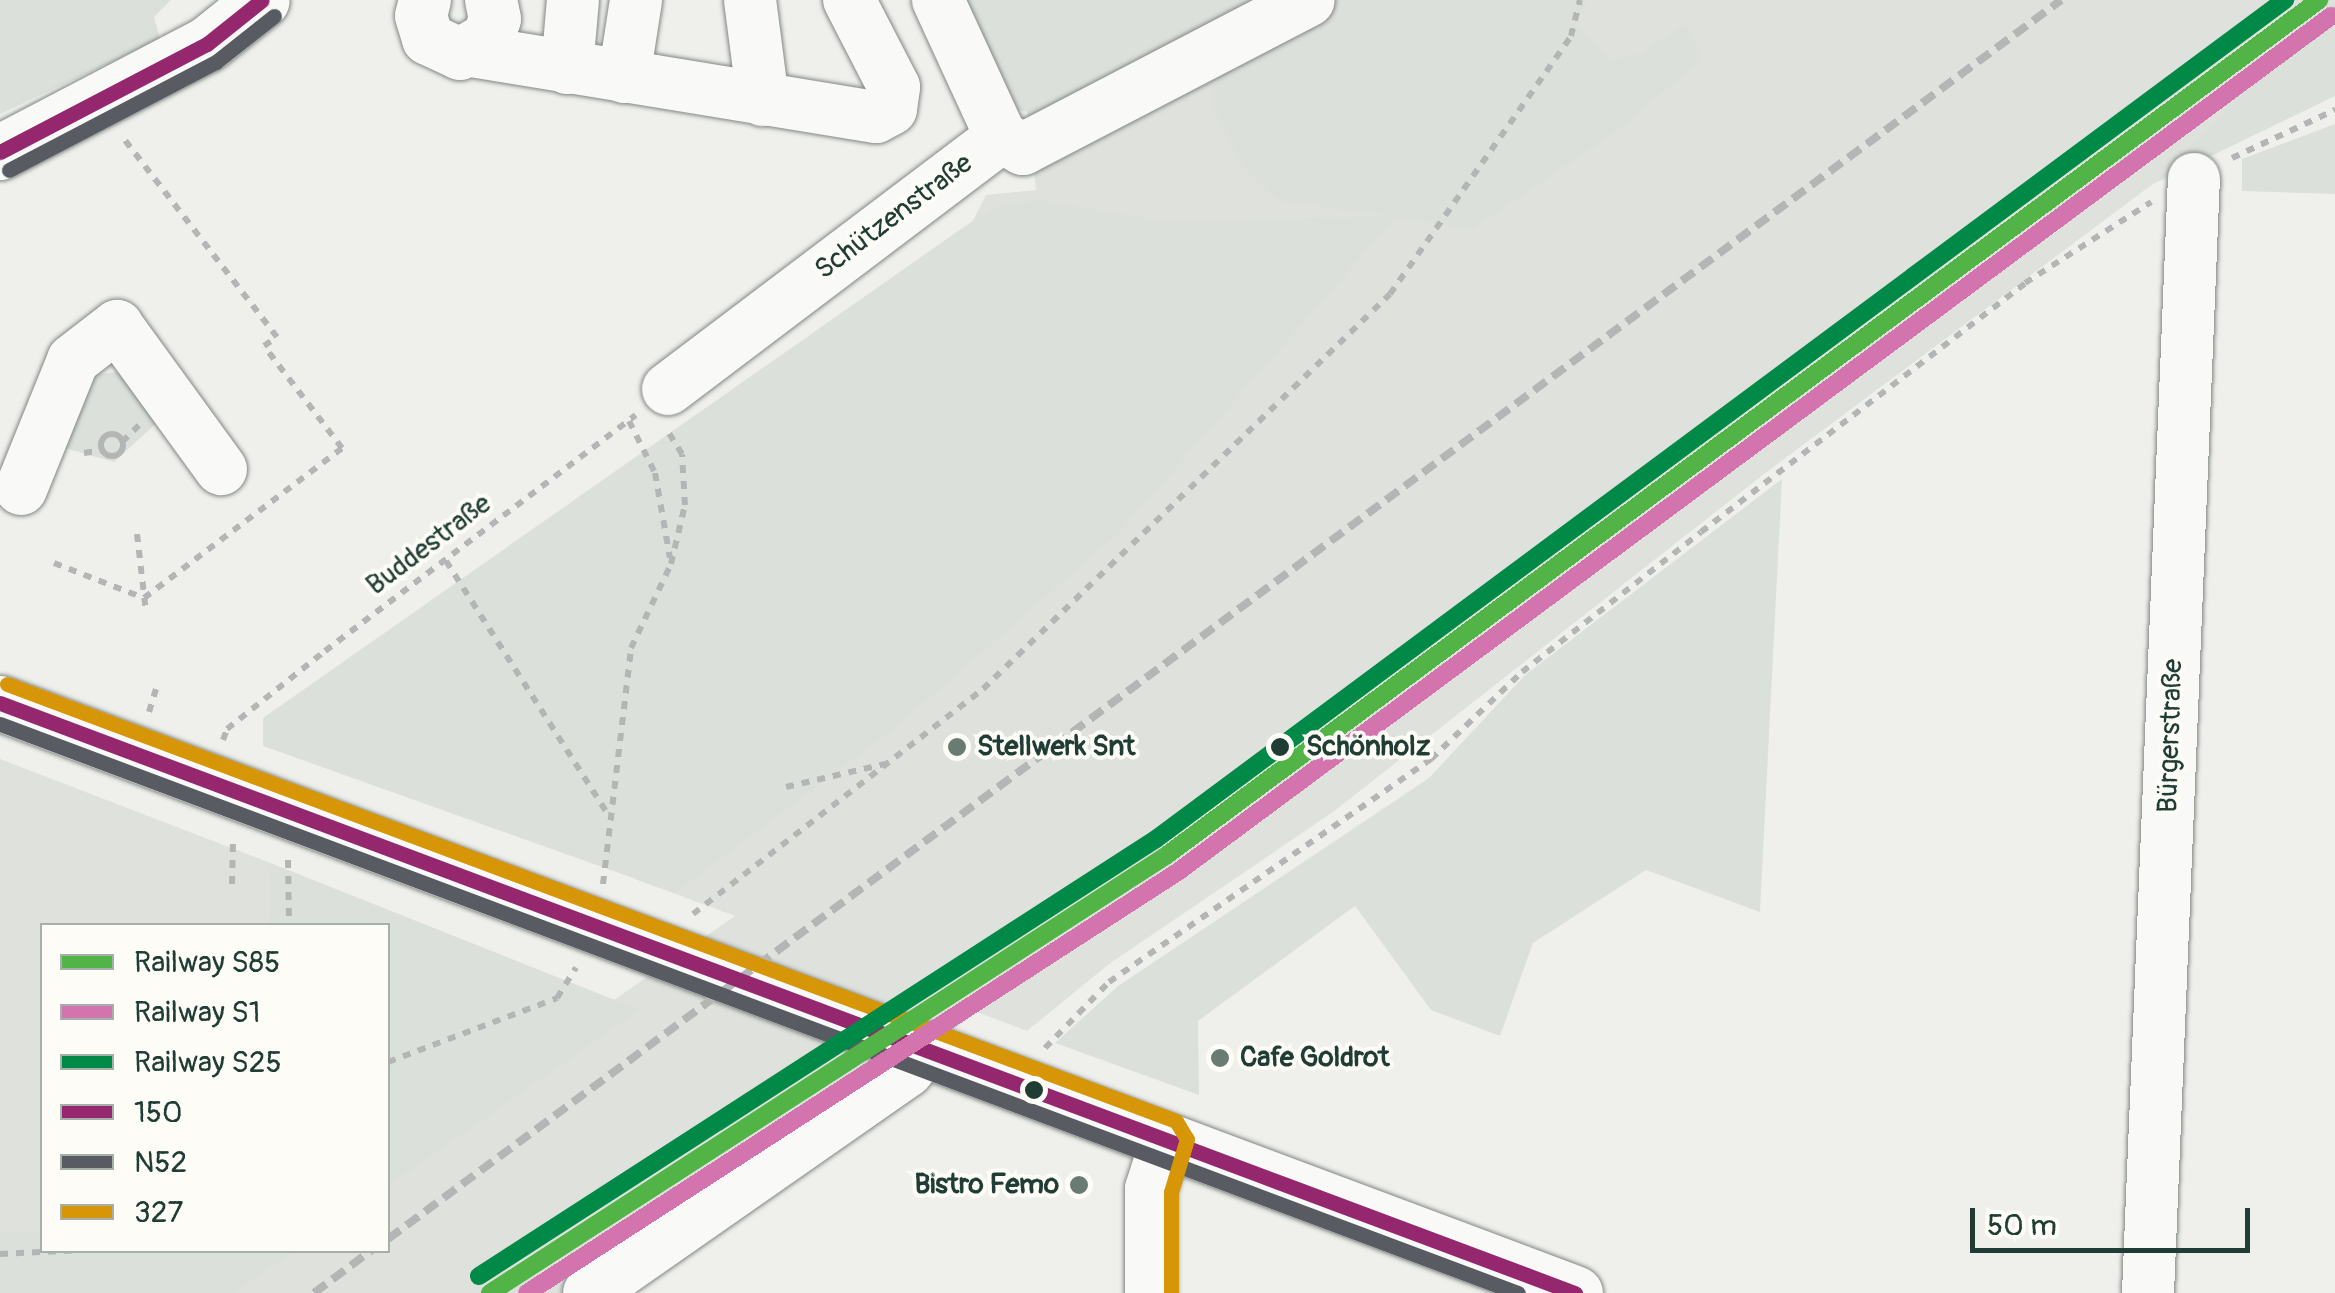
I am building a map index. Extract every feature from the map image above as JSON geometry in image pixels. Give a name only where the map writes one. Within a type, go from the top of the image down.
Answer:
[{"type":"main road","points":[[0,152],[208,44],[262,0]]},
{"type":"main road","points":[[0,703],[1575,1293]]},
{"type":"street","points":[[425,0],[421,16],[428,39],[448,53],[494,15],[567,68],[876,118],[891,108],[894,87],[841,1]]},
{"type":"street","points":[[567,68],[573,0]]},
{"type":"street","points":[[624,77],[636,0]]},
{"type":"street","points":[[750,0],[763,100]]},
{"type":"street","name":"Schützenstraße","points":[[649,405],[1001,136],[938,0]]},
{"type":"street","points":[[1001,136],[1022,149],[1309,0]]},
{"type":"street","name":"Bürgerstraße","points":[[2148,1293],[2194,178]]},
{"type":"street","points":[[21,489],[73,360],[117,326],[221,469]]},
{"type":"street","points":[[589,1293],[907,1071],[924,1050]]},
{"type":"street","points":[[1151,1293],[1150,1189],[1168,1139]]},
{"type":"path","points":[[692,914],[983,689],[1390,294],[1571,36],[1580,0]]},
{"type":"path","points":[[1047,1038],[1109,982],[1431,759],[1522,672],[2025,283],[2194,178],[2335,110]]},
{"type":"path","points":[[123,138],[277,338],[264,346],[342,448],[144,598]]},
{"type":"path","points":[[649,405],[655,473],[671,564]]},
{"type":"path","points":[[603,885],[630,648],[671,564],[685,505],[682,454],[649,405]]},
{"type":"path","name":"Buddestraße","points":[[223,741],[233,724],[649,405]]},
{"type":"path","points":[[137,534],[146,612]]},
{"type":"path","points":[[446,560],[610,817]]},
{"type":"path","points":[[54,563],[144,598]]},
{"type":"path","points":[[149,712],[157,686]]},
{"type":"path","points":[[786,788],[891,762]]},
{"type":"path","points":[[232,884],[233,839]]},
{"type":"path","points":[[288,858],[288,923]]},
{"type":"path","points":[[390,1061],[557,998],[576,966]]},
{"type":"path","points":[[0,1254],[40,1252]]},
{"type":"shaded area","points":[[0,0],[171,0],[154,17],[160,39],[0,114]]},
{"type":"shaded area","points":[[950,0],[1261,0],[1062,117],[1002,108]]},
{"type":"shaded area","points":[[984,0],[2335,0],[2335,7],[2293,37],[2153,184],[1764,474],[1333,812],[1109,964],[1027,1031],[977,1012],[606,1293],[107,1293],[162,1253],[390,1253],[390,1089],[604,1007],[735,916],[635,879],[986,195],[1036,190],[1023,76]]},
{"type":"shaded area","points":[[1341,0],[1588,0],[1575,21],[1611,60],[1641,53],[1686,24],[1702,59],[1621,128],[1471,230],[1396,217],[1120,532],[894,729],[675,893],[263,746],[263,718],[991,208],[1040,200],[1169,222],[1388,216],[1277,200],[1243,167],[1212,104],[1215,61]]},
{"type":"shaded area","points":[[2335,7],[2335,96],[2153,184],[2293,37]]},
{"type":"shaded area","points":[[2335,124],[2335,194],[2242,191],[2242,159]]},
{"type":"shaded area","points":[[119,372],[161,419],[114,462],[57,446],[90,375]]},
{"type":"shaded area","points":[[1782,479],[1760,912],[1646,870],[1533,943],[1500,1036],[1431,1010],[1355,906],[1198,1021],[1199,1095],[1055,1043],[1118,986],[1429,778],[1525,675]]},
{"type":"shaded area","points":[[0,759],[268,862],[269,923],[40,923],[40,1233],[0,1233]]},
{"type":"shaded area","points":[[268,862],[640,1010],[390,1185],[390,923],[269,923]]},
{"type":"shaded area","points":[[0,1233],[40,1233],[40,1253],[292,1253],[234,1293],[0,1293]]},
{"type":"railway","points":[[390,1238],[2061,0]]},
{"type":"railway","points":[[314,1293],[368,1253]]},
{"type":"rail line","name":"S25","points":[[479,1276],[1156,839],[2285,0]]},
{"type":"rail line","name":"S85","points":[[490,1293],[1167,855],[2319,0]]},
{"type":"rail line","name":"S1","points":[[527,1293],[1179,871],[2331,16]]},
{"type":"transit line","name":"150","points":[[0,152],[207,44],[262,0]]},
{"type":"transit line","name":"N52","points":[[9,170],[216,62],[274,16]]},
{"type":"transit line","name":"327","points":[[7,684],[1176,1121],[1187,1139],[1171,1192],[1171,1293]]},
{"type":"transit line","name":"150","points":[[0,703],[1575,1293]]},
{"type":"transit line","name":"N52","points":[[0,724],[1518,1293]]},
{"type":"place","name":"Stellwerk Snt","points":[[957,747]]},
{"type":"place","name":"Schönholz","points":[[1280,747]]},
{"type":"place","name":"Cafe Goldrot","points":[[1220,1058]]},
{"type":"place","name":"Bistro Femo","points":[[1079,1185]]}]
